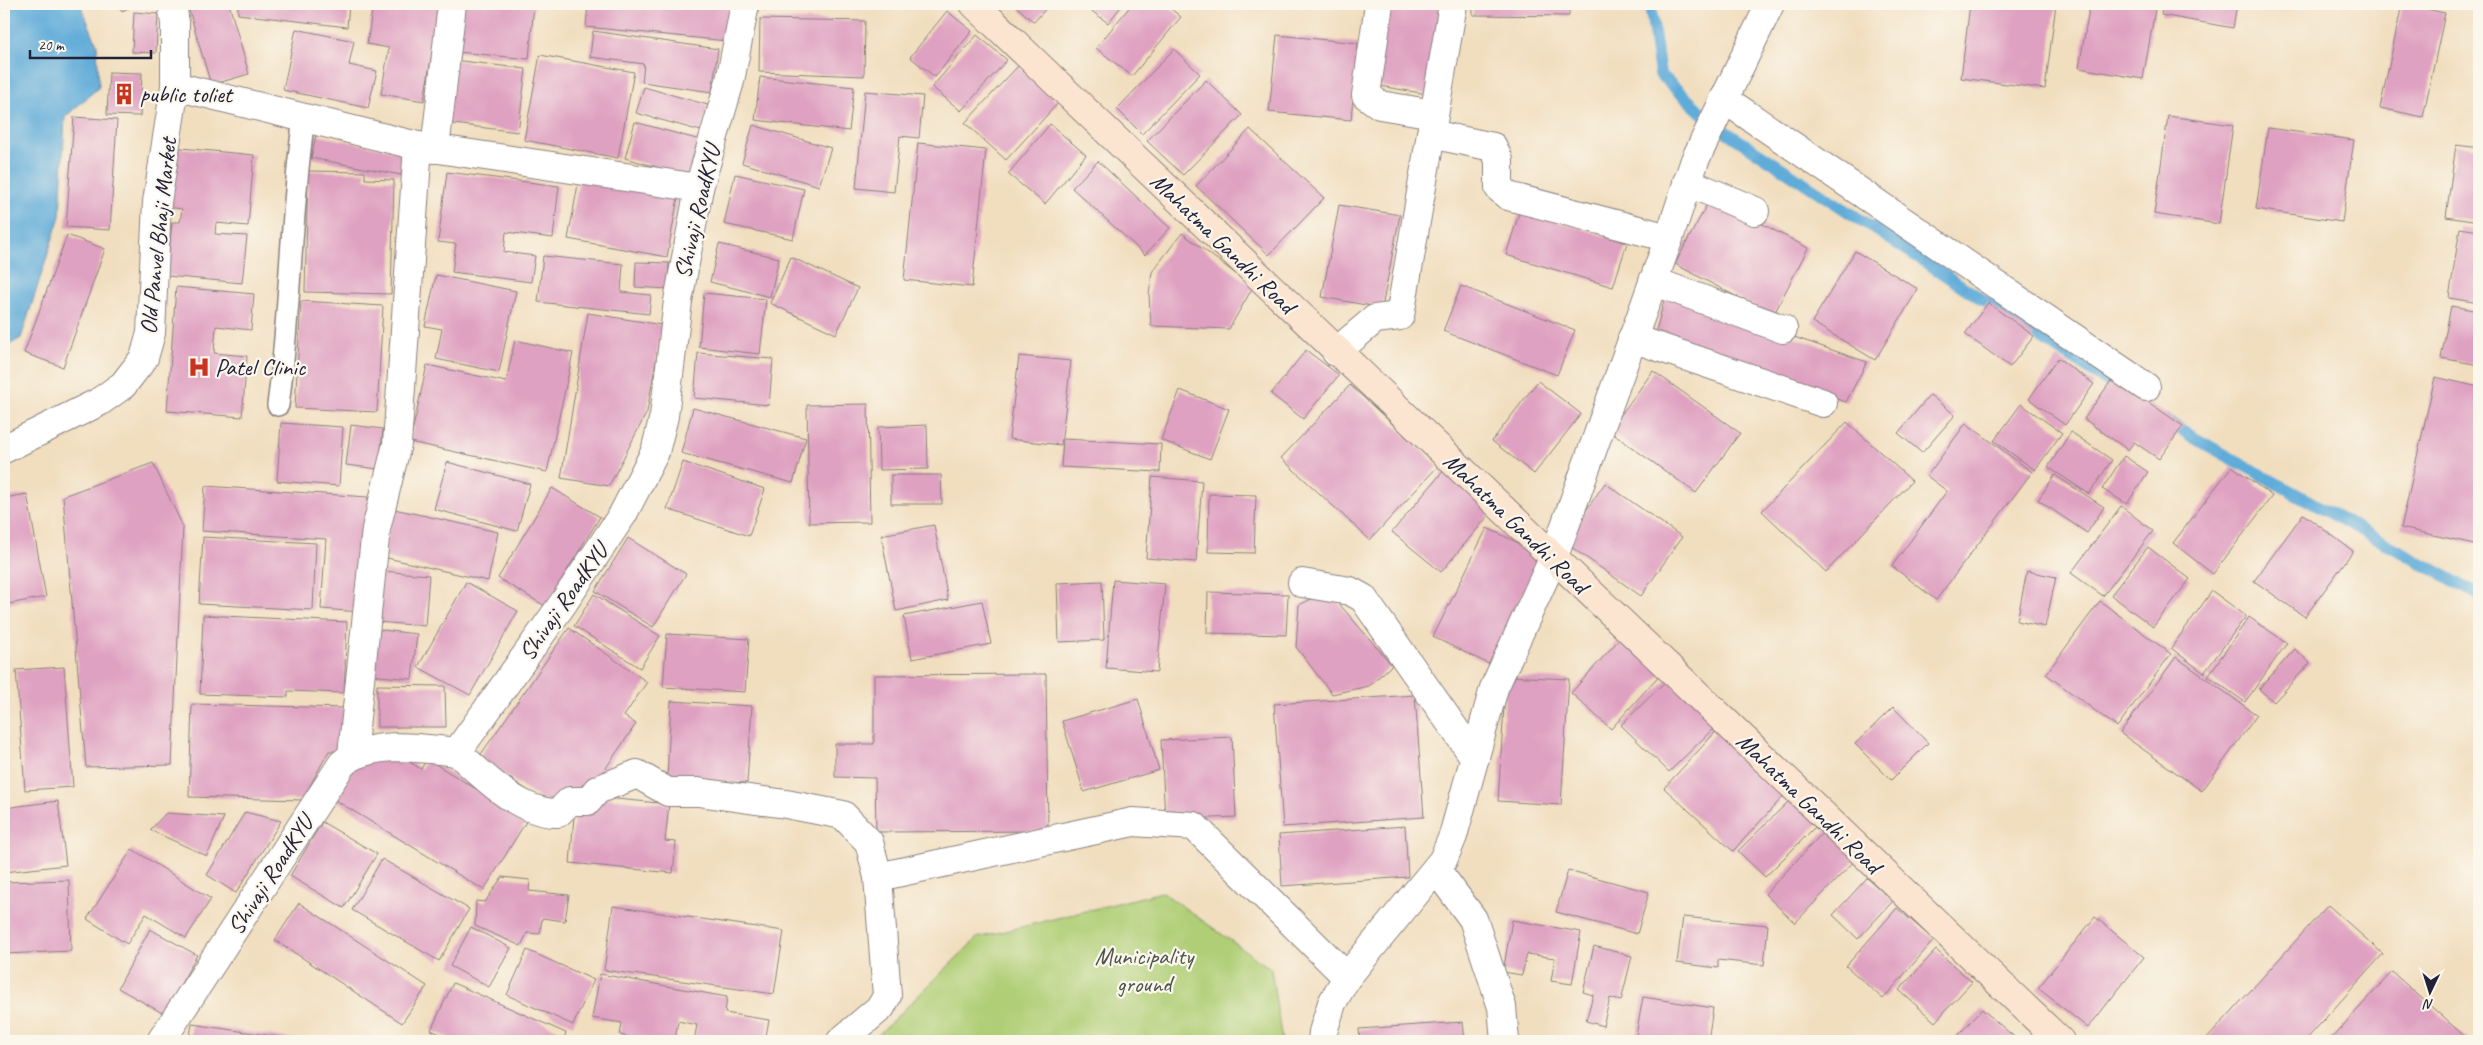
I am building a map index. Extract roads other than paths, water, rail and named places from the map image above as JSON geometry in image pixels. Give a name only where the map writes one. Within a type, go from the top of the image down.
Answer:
[{"type":"main road","name":"Mahatma Gandhi Road","points":[[974,4],[1336,352],[2060,1041]]},
{"type":"street","name":"Old Panvel Bhaji Market","points":[[4,449],[99,402],[123,384],[144,358],[150,333],[156,202],[176,86],[175,23],[172,4]]},
{"type":"street","points":[[452,4],[427,147],[397,444],[376,529],[352,755],[403,746],[457,752],[491,783],[543,814],[558,813],[570,801],[588,801],[597,790],[637,774],[668,792],[698,792],[777,802],[842,815],[869,842],[878,877],[888,996],[881,1007],[841,1041]]},
{"type":"street","name":"Shivaji RoadKYU","points":[[457,752],[564,602],[623,514],[655,452],[664,416],[678,301],[699,188],[730,81],[744,4]]},
{"type":"street","points":[[1379,4],[1366,95],[1380,105],[1493,147],[1499,160],[1499,188],[1508,196],[1669,238]]},
{"type":"street","points":[[1336,352],[1375,319],[1400,316],[1453,4]]},
{"type":"street","points":[[1322,1041],[1332,1002],[1347,977],[1443,860],[1454,836],[1494,688],[1553,558],[1669,238],[1687,182],[1724,99],[1770,4]]},
{"type":"street","points":[[176,86],[427,147],[699,188]]},
{"type":"street","points":[[1724,99],[2146,387]]},
{"type":"street","points":[[1687,182],[1755,211]]},
{"type":"street","points":[[1653,281],[1783,329]]},
{"type":"street","points":[[1632,338],[1823,403]]},
{"type":"street","points":[[1302,583],[1350,591],[1363,598],[1475,758]]},
{"type":"street","name":"Shivaji RoadKYU","points":[[161,1041],[342,764],[352,755]]},
{"type":"street","points":[[878,877],[1133,822],[1194,826],[1347,977]]},
{"type":"street","points":[[1436,869],[1473,919],[1502,1007],[1506,1041]]},
{"type":"lane","points":[[278,406],[286,346],[298,163],[304,118]]},
{"type":"water","points":[[4,4],[80,4],[97,44],[99,87],[65,117],[60,216],[21,338],[4,348]]},
{"type":"waterway","points":[[1650,4],[1660,74],[1714,124],[2124,392]]},
{"type":"waterway","points":[[2166,420],[2191,436],[2479,595]]},
{"type":"place","name":"public toliet","points":[[124,94]]},
{"type":"place","name":"Patel Clinic","points":[[199,367]]},
{"type":"park label","name":"Municipality ground","points":[[1144,970]]}]
